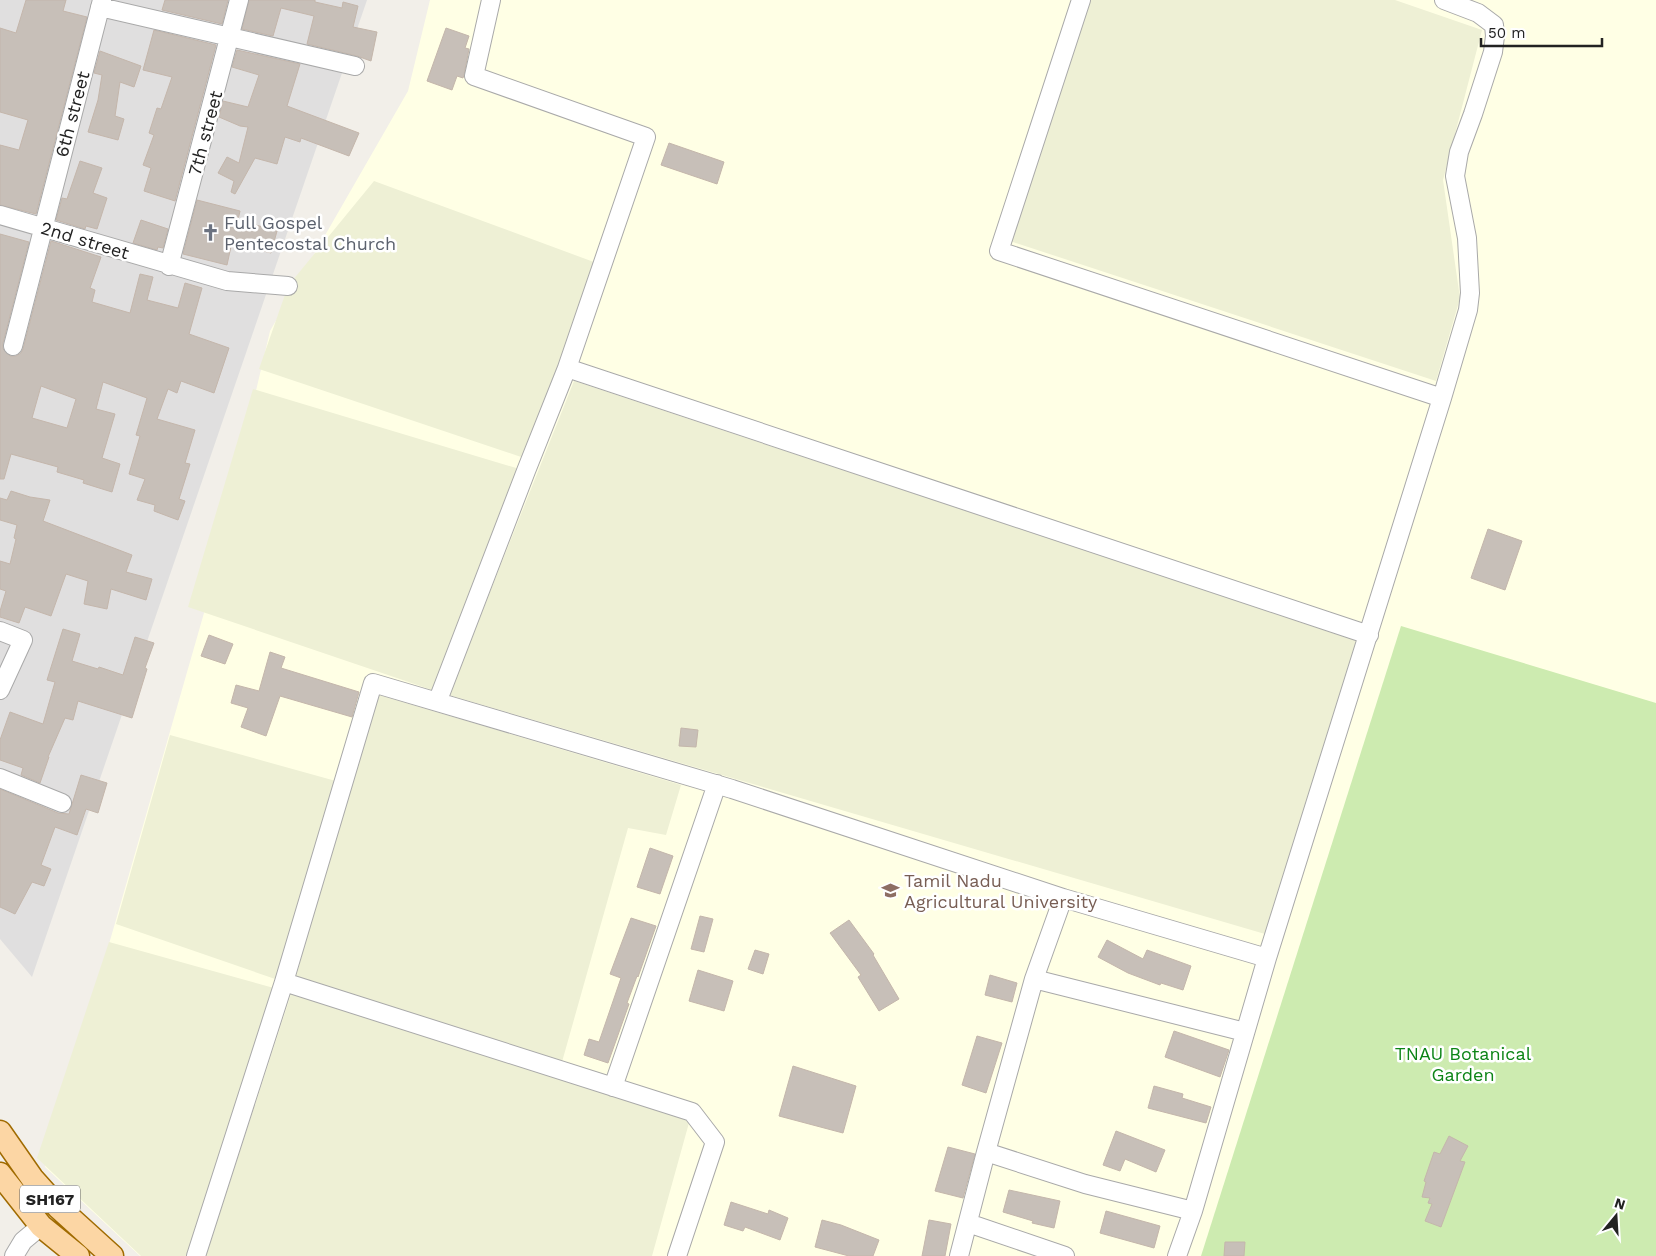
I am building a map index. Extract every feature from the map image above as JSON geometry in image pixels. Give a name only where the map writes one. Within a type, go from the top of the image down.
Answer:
[{"type":"main road","name":"SH167","points":[[0,1132],[32,1178],[58,1207],[112,1256]]},
{"type":"main road","name":"SH167","points":[[0,1174],[42,1226],[78,1256]]},
{"type":"street","name":"7th street","points":[[170,266],[239,0]]},
{"type":"street","points":[[438,700],[567,368],[646,137],[474,76],[491,0]]},
{"type":"street","points":[[1081,0],[999,250],[1442,398]]},
{"type":"street","points":[[1178,1256],[1193,1212],[1245,1032],[1468,310],[1470,293],[1467,238],[1455,176],[1459,152],[1493,52],[1495,36],[1494,25],[1478,13],[1444,0]]},
{"type":"street","points":[[101,3],[230,38],[355,66]]},
{"type":"street","name":"6th street","points":[[13,346],[101,3]]},
{"type":"street","name":"2nd street","points":[[0,215],[170,266],[227,281],[288,286]]},
{"type":"street","points":[[567,368],[1369,635]]},
{"type":"street","points":[[0,631],[22,640],[0,690]]},
{"type":"street","points":[[196,1256],[284,982],[373,682],[717,784],[1063,898],[1268,958]]},
{"type":"street","points":[[0,778],[62,803]]},
{"type":"street","points":[[612,1087],[717,784]]},
{"type":"street","points":[[959,1256],[1034,979],[1063,898]]},
{"type":"street","points":[[1034,979],[1245,1032]]},
{"type":"street","points":[[284,982],[692,1112],[715,1142],[677,1256]]},
{"type":"street","points":[[986,1152],[1085,1184],[1193,1212]]},
{"type":"street","points":[[968,1224],[1065,1256]]},
{"type":"street","points":[[14,1256],[23,1241],[42,1226]]},
{"type":"shaded area","points":[[0,0],[367,0],[32,977],[0,939]]},
{"type":"shaded area","name":"Tamil Nadu Agricultural University","points":[[430,0],[1656,0],[1656,1256],[140,1256],[45,1167],[204,613],[270,331],[408,91]]},
{"type":"shaded area","points":[[1090,0],[1395,0],[1482,30],[1443,180],[1460,298],[1436,381],[1010,241]]},
{"type":"shaded area","points":[[374,181],[602,265],[530,460],[259,369],[288,286]]},
{"type":"shaded area","points":[[574,381],[1359,641],[1265,934],[449,695]]},
{"type":"shaded area","points":[[253,389],[526,471],[441,693],[188,607]]},
{"type":"shaded area","points":[[372,693],[681,785],[666,835],[628,828],[560,1069],[692,1112],[652,1256],[206,1256],[294,985]]},
{"type":"shaded area","points":[[170,735],[343,783],[284,982],[116,924]]},
{"type":"shaded area","points":[[109,942],[281,990],[196,1256],[141,1256],[37,1158]]},
{"type":"green space","name":"TNAU Botanical Garden","points":[[1401,626],[1656,703],[1656,1256],[1201,1256]]},
{"type":"building","points":[[26,0],[66,0],[63,11],[87,17],[36,214],[0,205],[0,145],[19,150],[28,120],[0,112],[0,28],[16,33]]},
{"type":"building","points":[[165,0],[228,0],[222,24],[162,10]]},
{"type":"building","points":[[249,0],[315,0],[315,2],[342,8],[343,2],[358,6],[353,27],[377,32],[371,61],[307,44],[314,16],[281,8],[273,36],[242,29]]},
{"type":"building","points":[[446,28],[469,36],[465,48],[469,49],[464,75],[463,78],[457,76],[452,90],[427,81]]},
{"type":"building","points":[[154,30],[216,45],[175,201],[144,191],[151,168],[143,165],[154,135],[149,133],[157,108],[161,109],[172,77],[143,70]]},
{"type":"building","points":[[237,50],[300,64],[287,106],[359,133],[349,156],[301,138],[300,142],[285,137],[277,164],[255,158],[235,194],[231,192],[234,181],[218,173],[227,157],[239,163],[248,127],[240,126],[219,117],[223,101],[248,107],[259,75],[232,67]]},
{"type":"building","points":[[100,51],[141,66],[134,87],[120,82],[115,116],[124,119],[118,140],[88,132],[98,100],[102,75],[94,73]]},
{"type":"building","points":[[669,143],[724,162],[717,184],[661,165]]},
{"type":"building","points":[[80,161],[102,168],[93,193],[107,198],[97,229],[86,226],[85,229],[56,220],[62,198],[67,199]]},
{"type":"building","name":"Full Gospel Pentecostal Church","points":[[197,200],[240,211],[238,220],[277,231],[271,253],[232,242],[227,265],[183,254]]},
{"type":"building","points":[[141,220],[168,229],[163,248],[158,247],[157,250],[133,243]]},
{"type":"building","points":[[0,234],[29,242],[3,343],[3,349],[10,356],[16,356],[23,349],[51,241],[101,257],[90,288],[95,290],[92,302],[130,313],[140,274],[153,277],[147,300],[178,308],[185,283],[202,288],[189,334],[229,348],[214,393],[181,381],[177,393],[168,389],[157,419],[195,430],[185,463],[190,464],[179,499],[185,501],[178,520],[154,511],[155,505],[137,500],[145,479],[129,474],[140,436],[136,435],[147,398],[103,382],[96,409],[115,414],[102,458],[120,464],[112,492],[83,483],[84,480],[57,472],[58,467],[11,454],[4,479],[0,479]],"holes":[[[41,386],[76,399],[67,428],[32,418]]]},
{"type":"building","points":[[11,491],[30,497],[50,500],[43,521],[132,555],[126,572],[152,579],[146,600],[111,589],[107,609],[84,604],[88,581],[66,574],[51,616],[25,607],[19,623],[0,617],[6,591],[0,589],[0,561],[10,564],[17,525],[0,520],[0,498],[7,500]]},
{"type":"building","points":[[1488,529],[1522,541],[1505,590],[1471,578]]},
{"type":"building","points":[[63,629],[80,634],[72,661],[123,675],[135,637],[154,643],[145,668],[147,669],[132,718],[78,701],[73,720],[65,718],[48,757],[40,783],[21,775],[23,768],[0,760],[0,740],[10,712],[43,724],[55,682],[47,680]]},
{"type":"building","points":[[209,635],[233,644],[225,664],[201,656]]},
{"type":"building","points":[[270,652],[285,657],[281,668],[359,692],[352,717],[280,696],[266,736],[241,727],[248,708],[231,703],[236,685],[259,691]]},
{"type":"building","points":[[681,728],[698,730],[696,747],[679,746]]},
{"type":"building","points":[[81,775],[107,783],[98,813],[86,809],[77,835],[55,827],[41,865],[51,869],[44,886],[32,882],[15,914],[0,907],[0,789],[58,813],[69,814]]},
{"type":"building","points":[[650,848],[673,856],[660,894],[637,887]]},
{"type":"building","points":[[700,916],[713,919],[704,952],[691,949]]},
{"type":"building","points":[[631,918],[656,926],[627,1003],[629,1004],[608,1063],[584,1055],[589,1039],[599,1042],[621,978],[610,974]]},
{"type":"building","points":[[849,920],[874,954],[899,999],[879,1011],[858,977],[861,975],[830,933]]},
{"type":"building","points":[[1107,940],[1143,959],[1147,950],[1191,966],[1183,990],[1161,983],[1160,985],[1128,973],[1098,957]]},
{"type":"building","points":[[755,950],[769,954],[763,974],[748,969]]},
{"type":"building","points":[[698,970],[733,981],[724,1011],[689,1001]]},
{"type":"building","points":[[990,975],[1017,983],[1012,1002],[985,995]]},
{"type":"building","points":[[1174,1031],[1229,1050],[1220,1077],[1165,1057]]},
{"type":"building","points":[[977,1036],[1002,1043],[986,1093],[962,1085]]},
{"type":"building","points":[[793,1066],[856,1086],[843,1133],[779,1116]]},
{"type":"building","points":[[1154,1086],[1183,1094],[1182,1098],[1211,1107],[1206,1123],[1148,1108]]},
{"type":"building","points":[[1116,1131],[1165,1150],[1156,1172],[1125,1159],[1120,1171],[1103,1165]]},
{"type":"building","points":[[1449,1136],[1468,1146],[1460,1161],[1465,1162],[1441,1227],[1425,1221],[1432,1204],[1428,1203],[1430,1198],[1422,1197],[1426,1182],[1424,1181],[1434,1152],[1440,1154]]},
{"type":"building","points":[[948,1147],[975,1154],[963,1198],[935,1191]]},
{"type":"building","points":[[1009,1190],[1060,1201],[1054,1228],[1032,1223],[1033,1221],[1003,1212]]},
{"type":"building","points":[[731,1202],[768,1214],[769,1210],[788,1218],[780,1240],[745,1227],[743,1231],[724,1225]]},
{"type":"building","points":[[1106,1211],[1160,1226],[1154,1248],[1100,1233]]},
{"type":"building","points":[[822,1220],[841,1225],[879,1240],[873,1256],[849,1256],[815,1247]]},
{"type":"building","points":[[929,1220],[951,1224],[945,1256],[922,1256]]},
{"type":"building","points":[[1225,1242],[1245,1242],[1244,1256],[1224,1256]]},
{"type":"place","name":"Full Gospel Pentecostal Church","points":[[210,232]]},
{"type":"place","name":"Tamil Nadu Agricultural University","points":[[890,890]]}]
